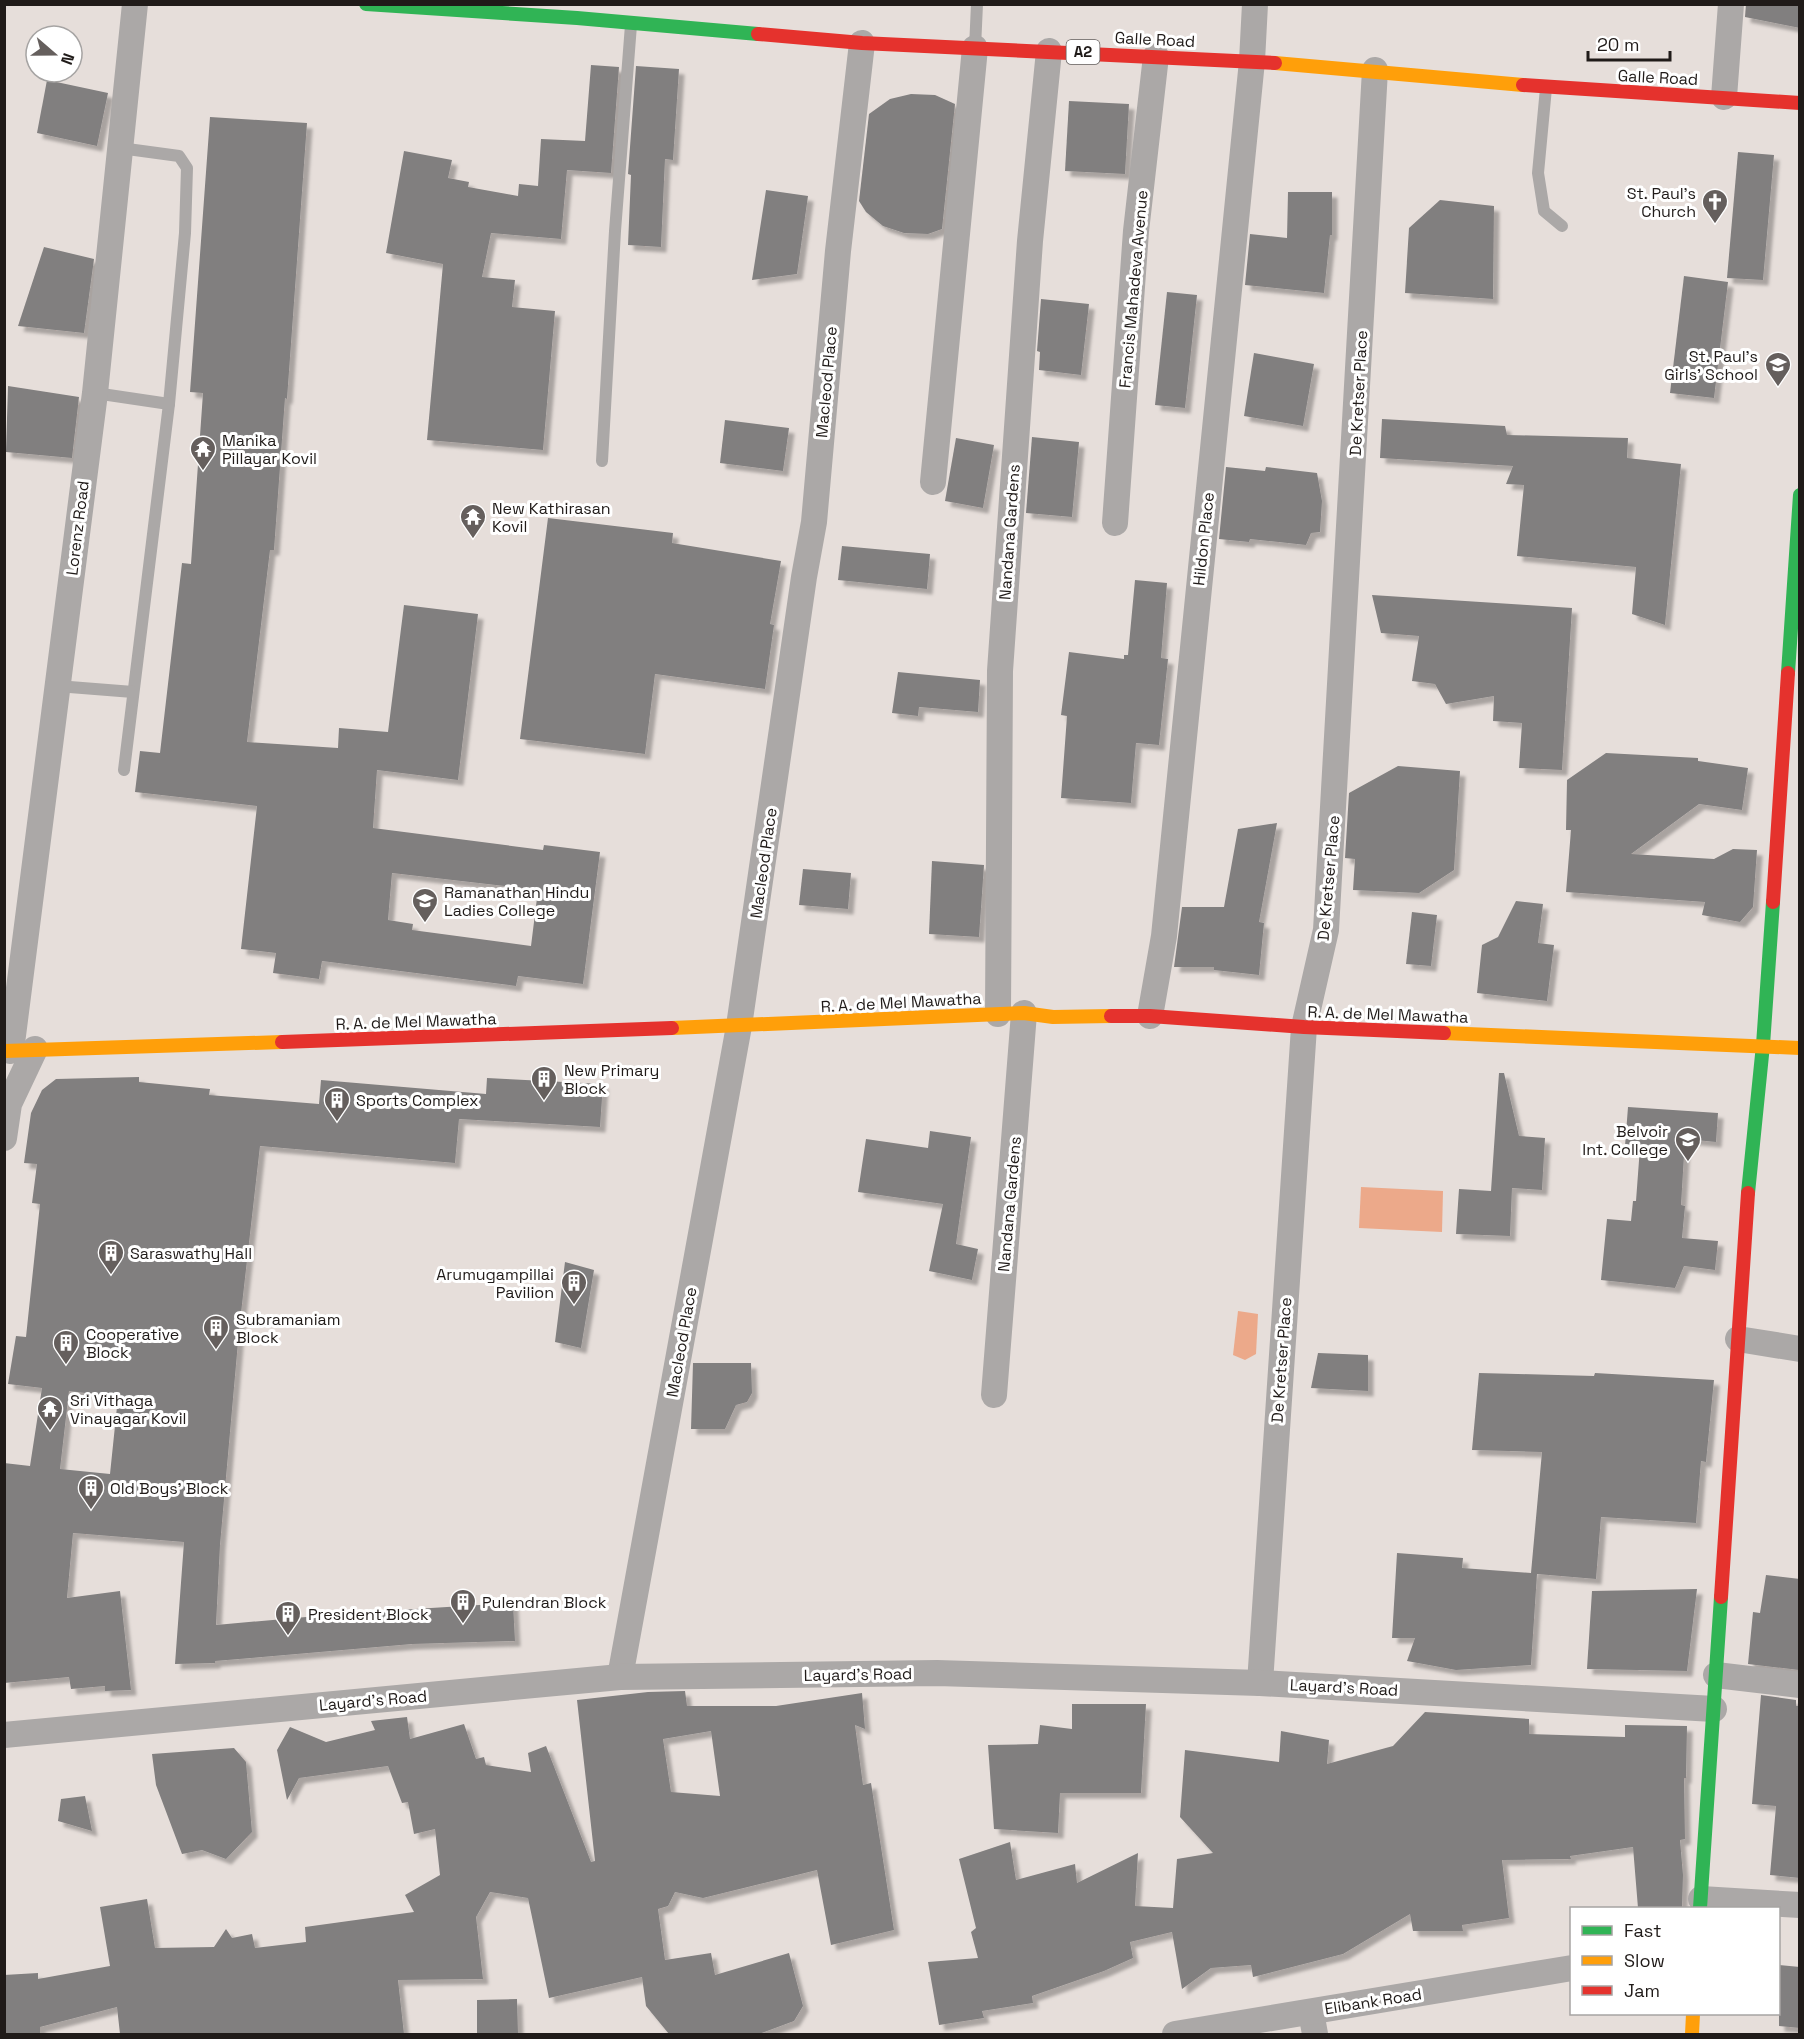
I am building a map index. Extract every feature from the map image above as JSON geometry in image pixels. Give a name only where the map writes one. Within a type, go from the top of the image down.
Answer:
[{"type":"main road","name":"Galle Road","points":[[366,4],[577,18],[602,22],[862,43],[1252,61],[1376,70],[1546,87],[1800,103]]},
{"type":"main road","points":[[1701,1904],[1748,1192],[1791,756],[1800,495]]},
{"type":"main road","name":"R. A. de Mel Mawatha","points":[[17,1050],[739,1026],[1024,1013],[1053,1017],[1150,1016],[1304,1027],[1800,1048]]},
{"type":"main road","points":[[1692,2034],[1693,2015]]},
{"type":"street","name":"Lorenz Road","points":[[4,1138],[7,1100],[17,1050],[57,686],[94,393],[135,4]]},
{"type":"street","name":"Hildon Place","points":[[1150,1016],[1164,936],[1252,61],[1255,4]]},
{"type":"street","points":[[1724,97],[1731,4]]},
{"type":"street","name":"Macleod Place","points":[[620,1677],[739,1026],[814,522],[838,251],[862,43]]},
{"type":"street","points":[[933,482],[975,48]]},
{"type":"street","name":"Nandana Gardens","points":[[998,1014],[1000,671],[1030,241],[1049,51]]},
{"type":"street","name":"Francis Mahadeva Avenue","points":[[1116,523],[1136,231],[1156,56]]},
{"type":"street","name":"De Kretser Place","points":[[1260,1683],[1304,1027],[1326,930],[1376,70]]},
{"type":"street","name":"Nandana Gardens","points":[[994,1395],[1024,1013]]},
{"type":"street","points":[[1738,1339],[1800,1349]]},
{"type":"street","name":"Layard's Road","points":[[4,1735],[620,1677],[937,1673],[1260,1683],[1714,1709]]},
{"type":"street","points":[[1716,1675],[1800,1685]]},
{"type":"street","points":[[1701,1904],[1800,1905]]},
{"type":"street","name":"Elibank Road","points":[[1175,2034],[1313,2023],[1570,1968]]},
{"type":"lane","points":[[602,22],[603,4]]},
{"type":"lane","points":[[975,48],[977,4]]},
{"type":"lane","points":[[602,461],[615,231],[631,24]]},
{"type":"lane","points":[[1546,87],[1538,173],[1544,211],[1562,226]]},
{"type":"lane","points":[[120,148],[179,156],[188,168],[185,233],[169,404],[124,770]]},
{"type":"lane","points":[[94,393],[169,404]]},
{"type":"lane","points":[[57,686],[133,692]]},
{"type":"shaded area","points":[[1361,1187],[1443,1191],[1442,1232],[1359,1228]]},
{"type":"shaded area","points":[[1238,1311],[1258,1314],[1256,1354],[1245,1360],[1233,1355]]},
{"type":"building","points":[[1746,4],[1800,4],[1800,28],[1745,17]]},
{"type":"building","points":[[591,65],[619,67],[611,173],[567,170],[561,239],[491,233],[482,277],[515,280],[512,307],[555,311],[543,450],[427,440],[443,264],[386,253],[404,151],[452,160],[448,178],[469,182],[468,187],[518,196],[519,184],[538,186],[541,139],[585,141]]},
{"type":"building","points":[[636,66],[679,69],[673,160],[665,159],[661,247],[628,245],[631,175],[628,174]]},
{"type":"building","points":[[46,84],[66,84],[108,93],[97,146],[37,133]]},
{"type":"building","points":[[911,94],[935,95],[955,104],[942,229],[928,234],[904,233],[883,226],[866,212],[859,201],[869,114],[890,99]]},
{"type":"building","points":[[1069,101],[1129,104],[1125,174],[1065,171]]},
{"type":"building","points":[[210,117],[307,123],[274,550],[270,550],[247,742],[338,748],[339,728],[388,732],[404,605],[478,614],[458,780],[377,770],[373,828],[543,850],[544,845],[600,852],[583,984],[518,976],[516,986],[322,961],[319,979],[273,973],[276,953],[241,949],[257,806],[135,792],[140,751],[160,753],[182,563],[191,564],[203,393],[190,392]],"holes":[[[392,873],[538,890],[531,946],[412,930],[413,924],[388,920]]]},
{"type":"building","points":[[1738,152],[1774,155],[1763,280],[1727,278]]},
{"type":"building","points":[[766,190],[808,196],[797,274],[752,280]]},
{"type":"building","points":[[1288,192],[1332,192],[1332,235],[1330,235],[1324,293],[1245,285],[1250,234],[1287,238]]},
{"type":"building","points":[[1440,200],[1494,206],[1493,299],[1405,293],[1409,228]]},
{"type":"building","points":[[44,247],[94,259],[84,333],[18,326]]},
{"type":"building","points":[[1684,276],[1728,282],[1714,398],[1670,393]]},
{"type":"building","points":[[1167,292],[1197,295],[1185,408],[1155,405]]},
{"type":"building","points":[[1041,299],[1089,304],[1081,375],[1039,370],[1040,352],[1037,351]]},
{"type":"building","points":[[1254,353],[1314,364],[1303,426],[1244,416]]},
{"type":"building","points":[[8,386],[79,397],[72,458],[6,452]]},
{"type":"building","points":[[1382,419],[1505,426],[1507,435],[1628,438],[1627,458],[1681,464],[1665,625],[1632,614],[1636,567],[1517,556],[1524,485],[1506,484],[1513,466],[1380,458]]},
{"type":"building","points":[[725,420],[789,428],[783,471],[720,463]]},
{"type":"building","points":[[1032,437],[1079,442],[1072,517],[1026,513]]},
{"type":"building","points":[[956,438],[994,445],[983,508],[945,501]]},
{"type":"building","points":[[1226,467],[1265,471],[1266,467],[1317,473],[1322,501],[1320,532],[1311,533],[1306,545],[1250,539],[1249,542],[1219,539]]},
{"type":"building","points":[[548,518],[673,533],[672,543],[781,561],[770,624],[774,625],[765,689],[655,674],[645,754],[520,739]]},
{"type":"building","points":[[842,546],[930,554],[927,589],[838,580]]},
{"type":"building","points":[[1135,580],[1167,583],[1161,658],[1168,659],[1159,745],[1136,743],[1131,803],[1061,798],[1067,716],[1061,715],[1069,652],[1124,659],[1124,655],[1128,655]]},
{"type":"building","points":[[1372,595],[1572,608],[1562,770],[1519,768],[1522,723],[1493,721],[1494,696],[1446,704],[1435,684],[1412,681],[1419,636],[1381,633]]},
{"type":"building","points":[[898,672],[980,680],[978,712],[919,707],[918,716],[892,713]]},
{"type":"building","points":[[1606,753],[1698,758],[1698,761],[1748,768],[1742,810],[1699,804],[1631,854],[1714,859],[1733,849],[1757,850],[1753,907],[1740,922],[1702,915],[1705,902],[1566,892],[1571,830],[1566,830],[1567,780]]},
{"type":"building","points":[[1398,766],[1460,771],[1454,870],[1419,893],[1353,890],[1355,859],[1345,858],[1349,793]]},
{"type":"building","points":[[1277,823],[1259,922],[1264,923],[1259,975],[1214,970],[1214,967],[1174,967],[1182,907],[1224,907],[1238,829]]},
{"type":"building","points":[[932,861],[984,865],[979,937],[929,934]]},
{"type":"building","points":[[803,869],[851,873],[848,909],[799,905]]},
{"type":"building","points":[[1516,901],[1543,904],[1538,943],[1554,945],[1547,1001],[1477,993],[1482,945],[1498,937]]},
{"type":"building","points":[[1412,912],[1437,915],[1431,966],[1406,964]]},
{"type":"building","points":[[1499,1073],[1504,1073],[1519,1136],[1545,1138],[1542,1190],[1512,1188],[1510,1236],[1456,1234],[1459,1189],[1491,1191]]},
{"type":"building","points":[[139,1077],[139,1082],[210,1089],[209,1095],[319,1104],[321,1080],[486,1094],[487,1078],[603,1084],[600,1127],[459,1119],[455,1163],[260,1146],[239,1331],[220,1545],[216,1625],[351,1613],[513,1603],[515,1641],[412,1644],[215,1661],[215,1663],[175,1664],[184,1542],[73,1533],[67,1598],[120,1591],[131,1690],[105,1691],[105,1686],[71,1689],[69,1677],[4,1683],[4,1463],[30,1466],[42,1388],[8,1384],[16,1336],[26,1337],[40,1204],[32,1203],[37,1164],[24,1163],[31,1113],[42,1090],[56,1079]],"holes":[[[69,1391],[118,1397],[110,1474],[60,1469]]]},
{"type":"building","points":[[1628,1107],[1718,1113],[1716,1142],[1685,1139],[1681,1205],[1685,1206],[1682,1238],[1718,1241],[1715,1270],[1684,1266],[1675,1288],[1601,1280],[1607,1219],[1631,1221],[1633,1201],[1636,1201],[1640,1147],[1625,1146]]},
{"type":"building","points":[[930,1131],[971,1137],[956,1244],[978,1249],[972,1280],[929,1271],[943,1204],[858,1192],[866,1139],[928,1148]]},
{"type":"building","name":"Arumugampillai Pavilion","points":[[565,1262],[594,1270],[581,1348],[555,1342]]},
{"type":"building","points":[[1318,1353],[1368,1355],[1368,1391],[1311,1388]]},
{"type":"building","points":[[693,1363],[751,1363],[752,1393],[747,1402],[736,1405],[725,1429],[691,1429]]},
{"type":"building","points":[[1479,1373],[1594,1376],[1595,1373],[1714,1380],[1706,1462],[1701,1461],[1696,1523],[1601,1517],[1596,1579],[1537,1574],[1531,1665],[1456,1670],[1407,1661],[1415,1638],[1392,1638],[1397,1553],[1463,1558],[1462,1568],[1531,1573],[1542,1452],[1472,1450]]},
{"type":"building","points":[[1766,1575],[1800,1579],[1799,1670],[1748,1664],[1753,1612],[1760,1613]]},
{"type":"building","points":[[1697,1589],[1687,1671],[1587,1669],[1592,1591]]},
{"type":"building","points":[[685,1691],[687,1706],[776,1706],[862,1693],[865,1729],[855,1725],[863,1785],[871,1783],[894,1930],[831,1945],[817,1870],[703,1898],[675,1892],[668,1906],[658,1909],[665,1960],[711,1953],[715,1975],[789,1953],[803,2006],[794,2021],[759,2034],[669,2034],[646,2006],[642,1977],[549,1998],[528,1898],[490,1892],[476,1917],[483,1979],[398,1980],[404,2034],[120,2034],[117,2007],[40,2027],[40,2034],[4,2034],[4,1975],[38,1973],[38,1979],[110,1966],[100,1907],[147,1899],[155,1948],[214,1947],[226,1929],[232,1938],[252,1934],[255,1948],[306,1942],[305,1927],[414,1912],[405,1895],[440,1875],[435,1829],[414,1834],[408,1802],[402,1803],[388,1766],[299,1778],[287,1800],[277,1750],[290,1727],[326,1742],[375,1730],[371,1721],[407,1717],[410,1739],[464,1724],[476,1759],[484,1757],[486,1765],[531,1772],[528,1753],[546,1746],[591,1862],[595,1861],[577,1700],[648,1692]],"holes":[[[711,1731],[720,1796],[671,1792],[663,1739]]]},
{"type":"building","points":[[1761,1695],[1796,1700],[1796,1706],[1800,1706],[1800,1878],[1770,1875],[1776,1806],[1752,1804]]},
{"type":"building","points":[[1072,1704],[1146,1704],[1141,1793],[1060,1793],[1058,1833],[994,1829],[988,1745],[1038,1744],[1040,1725],[1072,1729]]},
{"type":"building","points":[[1425,1712],[1529,1719],[1529,1734],[1625,1737],[1625,1725],[1687,1726],[1686,1778],[1684,1778],[1685,1839],[1680,1840],[1683,1875],[1682,1907],[1638,1907],[1633,1847],[1570,1856],[1571,1859],[1502,1860],[1509,1918],[1462,1925],[1463,1931],[1413,1931],[1410,1914],[1343,1954],[1253,1977],[1251,1965],[1211,1968],[1182,1989],[1172,1932],[1130,1942],[1133,1958],[1104,1971],[1032,1996],[1033,2003],[982,2011],[984,2018],[939,2025],[928,1962],[978,1958],[971,1932],[976,1928],[959,1859],[1010,1842],[1016,1880],[1075,1864],[1077,1883],[1138,1853],[1135,1906],[1173,1908],[1177,1859],[1213,1853],[1180,1817],[1185,1750],[1279,1762],[1281,1731],[1329,1740],[1327,1764],[1393,1746]]},
{"type":"building","points":[[234,1748],[246,1762],[252,1832],[226,1859],[202,1850],[182,1854],[156,1785],[152,1754]]},
{"type":"building","points":[[85,1796],[92,1831],[58,1821],[61,1799]]},
{"type":"building","points":[[1780,1965],[1800,1967],[1800,2028],[1779,2026]]},
{"type":"building","points":[[517,1999],[518,2034],[477,2034],[477,2000]]},
{"type":"traffic: fast","points":[[366,4],[577,18],[758,34]]},
{"type":"traffic: fast","points":[[1788,673],[1800,495]]},
{"type":"traffic: fast","points":[[1748,1193],[1763,1045],[1773,902]]},
{"type":"traffic: fast","points":[[1700,1907],[1721,1597]]},
{"type":"traffic: slow","points":[[1275,63],[1523,85]]},
{"type":"traffic: slow","points":[[672,1028],[1024,1013],[1053,1017],[1111,1016]]},
{"type":"traffic: slow","points":[[1444,1033],[1800,1048]]},
{"type":"traffic: slow","points":[[4,1051],[282,1042]]},
{"type":"traffic: slow","points":[[1692,2034],[1693,2015]]},
{"type":"traffic: jam","points":[[758,34],[862,43],[1275,63]]},
{"type":"traffic: jam","points":[[1523,85],[1800,103]]},
{"type":"traffic: jam","points":[[1773,902],[1788,673]]},
{"type":"traffic: jam","points":[[1111,1016],[1150,1016],[1304,1027],[1444,1033]]},
{"type":"traffic: jam","points":[[282,1042],[672,1028]]},
{"type":"traffic: jam","points":[[1721,1597],[1748,1193]]},
{"type":"place","name":"St. Paul's Church","points":[[1715,225]]},
{"type":"place","name":"St. Paul's Girls' School","points":[[1778,388]]},
{"type":"place","name":"Manika Pillayar Kovil","points":[[203,472]]},
{"type":"place","name":"New Kathirasan Kovil","points":[[473,540]]},
{"type":"place","name":"Ramanathan Hindu Ladies College","points":[[425,924]]},
{"type":"place","name":"New Primary Block","points":[[544,1102]]},
{"type":"place","name":"Sports Complex","points":[[337,1123]]},
{"type":"place","name":"Belvoir Int. College","points":[[1688,1163]]},
{"type":"place","name":"Saraswathy Hall","points":[[111,1276]]},
{"type":"place","name":"Arumugampillai Pavilion","points":[[574,1306]]},
{"type":"place","name":"Subramaniam Block","points":[[216,1351]]},
{"type":"place","name":"Cooperative Block","points":[[66,1366]]},
{"type":"place","name":"Sri Vithaga Vinayagar Kovil","points":[[50,1432]]},
{"type":"place","name":"Old Boys' Block","points":[[91,1511]]},
{"type":"place","name":"Pulendran Block","points":[[463,1625]]},
{"type":"place","name":"President Block","points":[[288,1637]]}]
